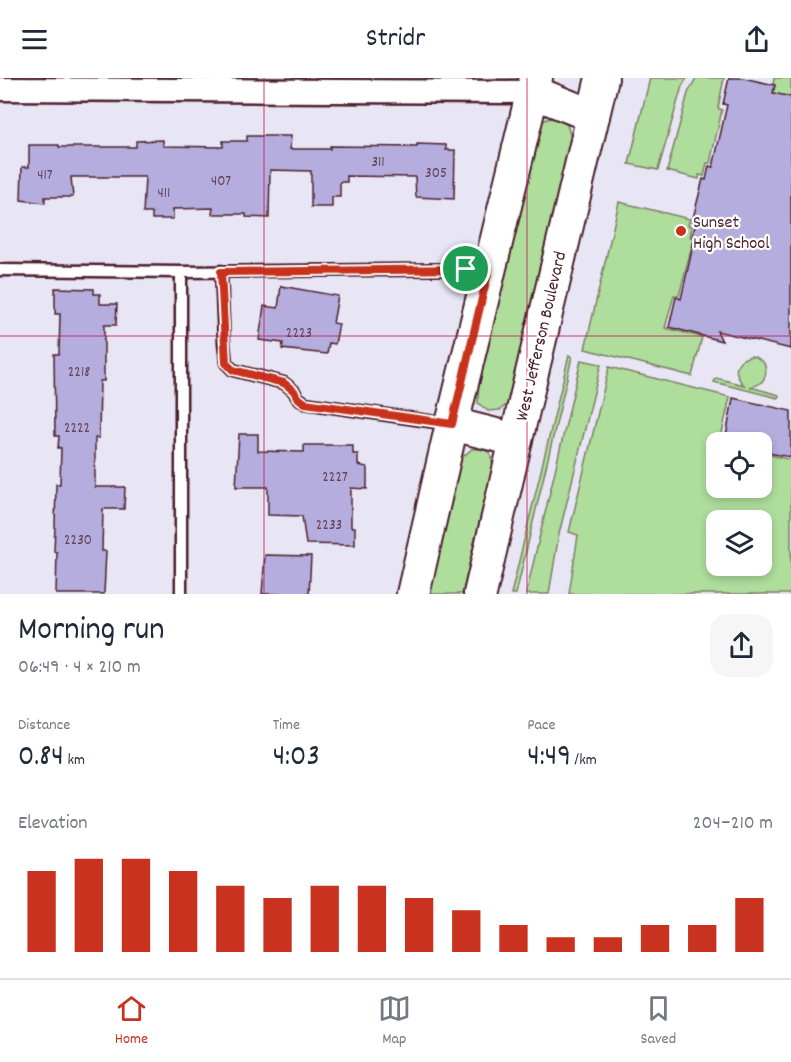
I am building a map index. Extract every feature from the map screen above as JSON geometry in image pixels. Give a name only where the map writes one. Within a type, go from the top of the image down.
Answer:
[{"type":"main road","name":"West Jefferson Boulevard","points":[[480,594],[603,78]]},
{"type":"main road","points":[[413,594],[489,269],[535,85],[593,116]]},
{"type":"main road","points":[[452,424],[516,440]]},
{"type":"street","points":[[0,89],[535,85]]},
{"type":"lane","points":[[0,270],[221,272],[489,269]]},
{"type":"lane","points":[[181,272],[181,594]]},
{"type":"lane","points":[[221,272],[226,363],[233,370],[284,383],[305,403],[452,424]]},
{"type":"green space","points":[[650,78],[687,78],[682,86],[658,170],[629,164]]},
{"type":"green space","points":[[696,78],[724,78],[718,108],[722,110],[710,163],[707,163],[704,176],[699,175],[699,179],[667,171],[688,93]]},
{"type":"green space","points":[[774,78],[791,78],[791,97],[773,93]]},
{"type":"green space","points":[[558,117],[567,125],[571,137],[510,402],[500,410],[488,411],[478,403],[478,390],[540,123]]},
{"type":"green space","points":[[619,202],[690,219],[688,225],[692,226],[690,237],[694,238],[679,296],[674,295],[665,328],[702,337],[692,376],[585,349]]},
{"type":"green space","points":[[569,355],[572,357],[516,594],[511,594]]},
{"type":"green space","points":[[751,356],[764,363],[766,372],[761,382],[750,387],[779,395],[778,398],[714,382],[716,378],[744,385],[740,381],[737,368],[741,361]]},
{"type":"green space","points":[[581,360],[601,364],[559,534],[549,594],[526,594]]},
{"type":"green space","points":[[609,367],[730,397],[722,432],[706,432],[706,498],[772,498],[772,455],[791,460],[791,594],[569,594],[578,535],[569,532]]},
{"type":"green space","points":[[472,449],[483,449],[490,453],[493,466],[462,594],[428,594],[460,459]]},
{"type":"building","points":[[729,78],[743,78],[775,85],[773,93],[791,97],[791,349],[717,331],[722,341],[669,327],[676,297],[681,299],[695,237],[692,236],[696,223],[692,222],[703,179],[706,180],[709,166],[713,167],[727,105],[723,104]]},
{"type":"building","points":[[247,136],[291,136],[290,149],[330,149],[330,146],[446,145],[446,150],[455,150],[454,199],[416,197],[415,177],[347,176],[347,182],[340,182],[340,197],[332,197],[332,207],[311,207],[311,171],[270,170],[269,218],[246,217],[246,214],[212,214],[213,208],[173,209],[173,219],[152,219],[152,213],[143,213],[145,177],[71,177],[73,197],[45,197],[45,203],[21,200],[22,167],[29,167],[29,145],[136,147],[136,141],[163,140],[163,146],[223,147],[223,141],[247,141]]},
{"type":"building","points":[[281,286],[338,296],[333,323],[339,324],[335,344],[329,343],[327,354],[282,349],[283,343],[259,340],[264,306],[278,308]]},
{"type":"building","points":[[55,288],[94,289],[94,294],[100,294],[100,304],[117,304],[116,325],[104,325],[104,381],[100,381],[99,438],[95,438],[95,487],[125,487],[124,509],[103,509],[102,551],[106,551],[104,594],[56,594],[57,552],[54,552],[56,484],[60,484],[61,448],[58,448],[59,436],[55,436],[54,354],[59,354],[60,314],[55,314]]},
{"type":"building","points":[[733,398],[791,411],[791,457],[772,454],[772,432],[727,432]]},
{"type":"building","points":[[239,434],[258,434],[258,451],[304,452],[304,445],[353,445],[353,454],[358,454],[358,465],[367,467],[367,489],[351,488],[351,527],[355,527],[355,545],[306,544],[302,516],[268,515],[268,487],[236,487]]},
{"type":"building","points":[[265,555],[311,556],[309,594],[262,594]]},
{"type":"place","name":"Sunset High School","points":[[681,231]]},
{"type":"route","points":[[466,269],[489,269],[452,424],[305,403],[284,383],[233,370],[226,363],[221,272],[466,269]]}]
